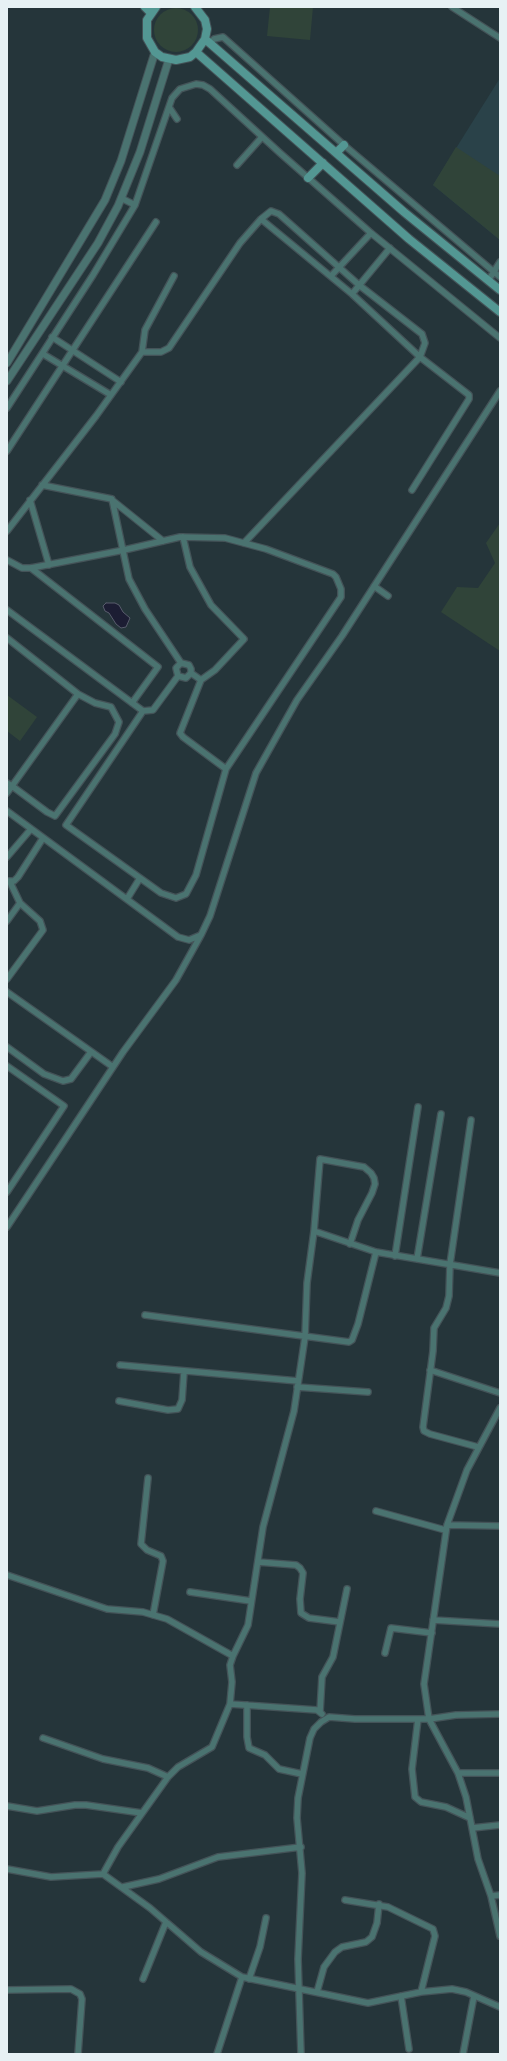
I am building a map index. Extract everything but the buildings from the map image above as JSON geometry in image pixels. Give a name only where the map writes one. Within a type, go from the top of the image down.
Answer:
[{"type":"main road","points":[[151,9],[146,29],[148,42],[156,52],[169,59],[184,59],[196,52],[207,41],[205,20],[199,8]]},
{"type":"main road","points":[[207,41],[404,212],[500,290]]},
{"type":"main road","points":[[196,52],[409,239],[500,312]]},
{"type":"main road","points":[[336,153],[344,145]]},
{"type":"main road","points":[[308,178],[323,163]]},
{"type":"street","points":[[452,7],[500,38]]},
{"type":"street","points":[[207,41],[223,37],[344,145],[500,277]]},
{"type":"street","points":[[7,363],[105,200],[120,161],[156,52]]},
{"type":"street","points":[[7,381],[98,242],[121,198],[140,152],[169,59]]},
{"type":"street","points":[[7,408],[135,205],[172,98],[180,89],[196,84],[203,85],[371,233],[500,338]]},
{"type":"street","points":[[169,108],[177,119]]},
{"type":"street","points":[[237,165],[262,137]]},
{"type":"street","points":[[121,198],[135,205]]},
{"type":"street","points":[[142,352],[161,352],[169,348],[240,243],[270,211],[279,214],[359,285],[422,334],[425,343],[420,357],[244,543]]},
{"type":"street","points":[[261,219],[352,294],[420,357],[470,396],[412,490]]},
{"type":"street","points":[[7,451],[156,222]]},
{"type":"street","points":[[330,276],[371,233]]},
{"type":"street","points":[[352,294],[390,248]]},
{"type":"street","points":[[488,281],[500,262]]},
{"type":"street","points":[[7,531],[121,382],[142,352],[145,330],[174,276]]},
{"type":"street","points":[[52,337],[121,382]]},
{"type":"street","points":[[42,354],[63,365],[111,395]]},
{"type":"street","points":[[7,1228],[113,1067],[176,980],[210,916],[256,773],[297,700],[374,586],[499,394]]},
{"type":"street","points":[[42,485],[112,499],[163,541]]},
{"type":"street","points":[[112,499],[129,579],[145,609],[181,663],[189,665],[191,672],[201,680]]},
{"type":"street","points":[[30,500],[49,565]]},
{"type":"street","points":[[183,537],[190,567],[211,605],[244,639],[215,670],[201,680],[180,733],[183,737],[226,769]]},
{"type":"street","points":[[7,560],[22,568],[31,568],[183,537],[225,538],[266,549],[333,574],[341,589],[341,597],[226,769],[196,875],[186,894],[176,898],[161,893],[66,825],[143,711]]},
{"type":"street","points":[[31,568],[158,666],[132,703]]},
{"type":"street","points":[[374,586],[388,596]]},
{"type":"street","points":[[7,610],[143,711],[153,710],[178,676]]},
{"type":"street","points":[[7,638],[78,694],[95,704],[111,707],[119,722],[115,734],[55,816],[9,785]]},
{"type":"street","points":[[178,676],[176,668],[181,663]]},
{"type":"street","points":[[178,676],[186,678],[191,672]]},
{"type":"street","points":[[7,793],[9,785],[78,694]]},
{"type":"street","points":[[7,811],[178,937],[189,940],[201,935]]},
{"type":"street","points":[[7,857],[31,829]]},
{"type":"street","points":[[7,979],[43,930],[40,921],[20,903],[8,882],[18,877],[43,838]]},
{"type":"street","points":[[127,899],[140,878]]},
{"type":"street","points":[[7,921],[20,903]]},
{"type":"street","points":[[7,992],[113,1067]]},
{"type":"street","points":[[7,1047],[44,1074],[64,1081],[71,1079],[91,1052]]},
{"type":"street","points":[[7,1066],[64,1106],[7,1192]]},
{"type":"street","points":[[395,1256],[418,1107]]},
{"type":"street","points":[[417,1259],[441,1114]]},
{"type":"street","points":[[471,1120],[450,1264],[449,1296],[446,1308],[434,1328],[433,1351],[423,1418],[424,1431],[438,1437],[478,1447]]},
{"type":"street","points":[[103,1874],[118,1847],[168,1776],[178,1767],[212,1747],[230,1704],[232,1682],[230,1665],[248,1625],[264,1527],[294,1411],[305,1337],[307,1283],[314,1231],[319,1160],[364,1167],[371,1173],[374,1188],[358,1220],[350,1244]]},
{"type":"street","points":[[314,1231],[376,1252],[500,1273]]},
{"type":"street","points":[[145,1315],[347,1343],[352,1340],[358,1324],[376,1252]]},
{"type":"street","points":[[120,1365],[368,1392]]},
{"type":"street","points":[[430,1370],[500,1393]]},
{"type":"street","points":[[119,1401],[168,1410],[178,1409],[182,1400],[184,1372]]},
{"type":"street","points":[[500,1408],[467,1470],[446,1527],[424,1684],[429,1719],[458,1773],[466,1798],[478,1859],[491,1896],[500,1936]]},
{"type":"street","points":[[148,1478],[141,1544],[146,1550],[162,1556],[154,1615]]},
{"type":"street","points":[[376,1511],[446,1527],[500,1526]]},
{"type":"street","points":[[258,1562],[296,1565],[300,1568],[302,1573],[300,1599],[301,1613],[309,1618],[340,1622]]},
{"type":"street","points":[[7,1575],[107,1609],[154,1615],[167,1619],[233,1656]]},
{"type":"street","points":[[326,1719],[320,1712],[322,1677],[332,1657],[347,1590]]},
{"type":"street","points":[[190,1592],[251,1601]]},
{"type":"street","points":[[433,1620],[500,1624]]},
{"type":"street","points":[[385,1653],[391,1628],[432,1633]]},
{"type":"street","points":[[230,1704],[320,1712]]},
{"type":"street","points":[[247,1705],[247,1737],[249,1748],[265,1755],[279,1768],[302,1774]]},
{"type":"street","points":[[300,2054],[298,1959],[302,1873],[301,1847],[297,1818],[298,1798],[302,1774],[310,1738],[314,1729],[329,1717],[355,1719],[429,1719],[456,1715],[500,1714]]},
{"type":"street","points":[[418,1719],[412,1768],[415,1797],[421,1802],[446,1807],[470,1818]]},
{"type":"street","points":[[43,1738],[103,1759],[148,1768],[168,1776]]},
{"type":"street","points":[[458,1773],[500,1773]]},
{"type":"street","points":[[7,1806],[36,1811],[75,1805],[86,1805],[142,1813]]},
{"type":"street","points":[[472,1828],[500,1824]]},
{"type":"street","points":[[123,1887],[159,1879],[218,1857],[301,1847]]},
{"type":"street","points":[[7,1870],[51,1877],[103,1874],[123,1887],[201,1952],[242,1977],[368,2002],[421,1992],[452,1989],[466,1992],[500,2007]]},
{"type":"street","points":[[491,1896],[500,1895]]},
{"type":"street","points":[[345,1900],[379,1904],[396,1910],[430,1926],[435,1932],[421,1992]]},
{"type":"street","points":[[317,1992],[324,1968],[335,1952],[342,1947],[366,1942],[372,1937],[377,1923],[379,1904]]},
{"type":"street","points":[[249,1978],[260,1947],[266,1918]]},
{"type":"street","points":[[143,1979],[166,1922]]},
{"type":"street","points":[[217,2054],[242,1977]]},
{"type":"street","points":[[7,1990],[71,1989],[80,1994],[82,1999],[78,2054]]},
{"type":"street","points":[[402,1996],[409,2049]]},
{"type":"street","points":[[463,2054],[474,1996]]},
{"type":"shaded area","points":[[500,78],[500,240],[433,185]]},
{"type":"shaded area","points":[[106,603],[115,603],[119,605],[123,612],[130,618],[126,627],[121,628],[116,624],[109,613],[105,611],[103,606]]},
{"type":"green space","points":[[270,7],[313,7],[310,40],[267,36]]},
{"type":"green space","points":[[176,8],[188,12],[194,18],[198,30],[194,42],[188,48],[176,52],[164,48],[158,42],[154,30],[158,18],[164,12]]},
{"type":"green space","points":[[456,147],[500,176],[500,240],[433,185]]},
{"type":"green space","points":[[500,523],[500,651],[441,612],[457,587],[478,588],[495,563],[486,543]]},
{"type":"green space","points":[[7,695],[37,717],[20,741],[7,731]]}]
